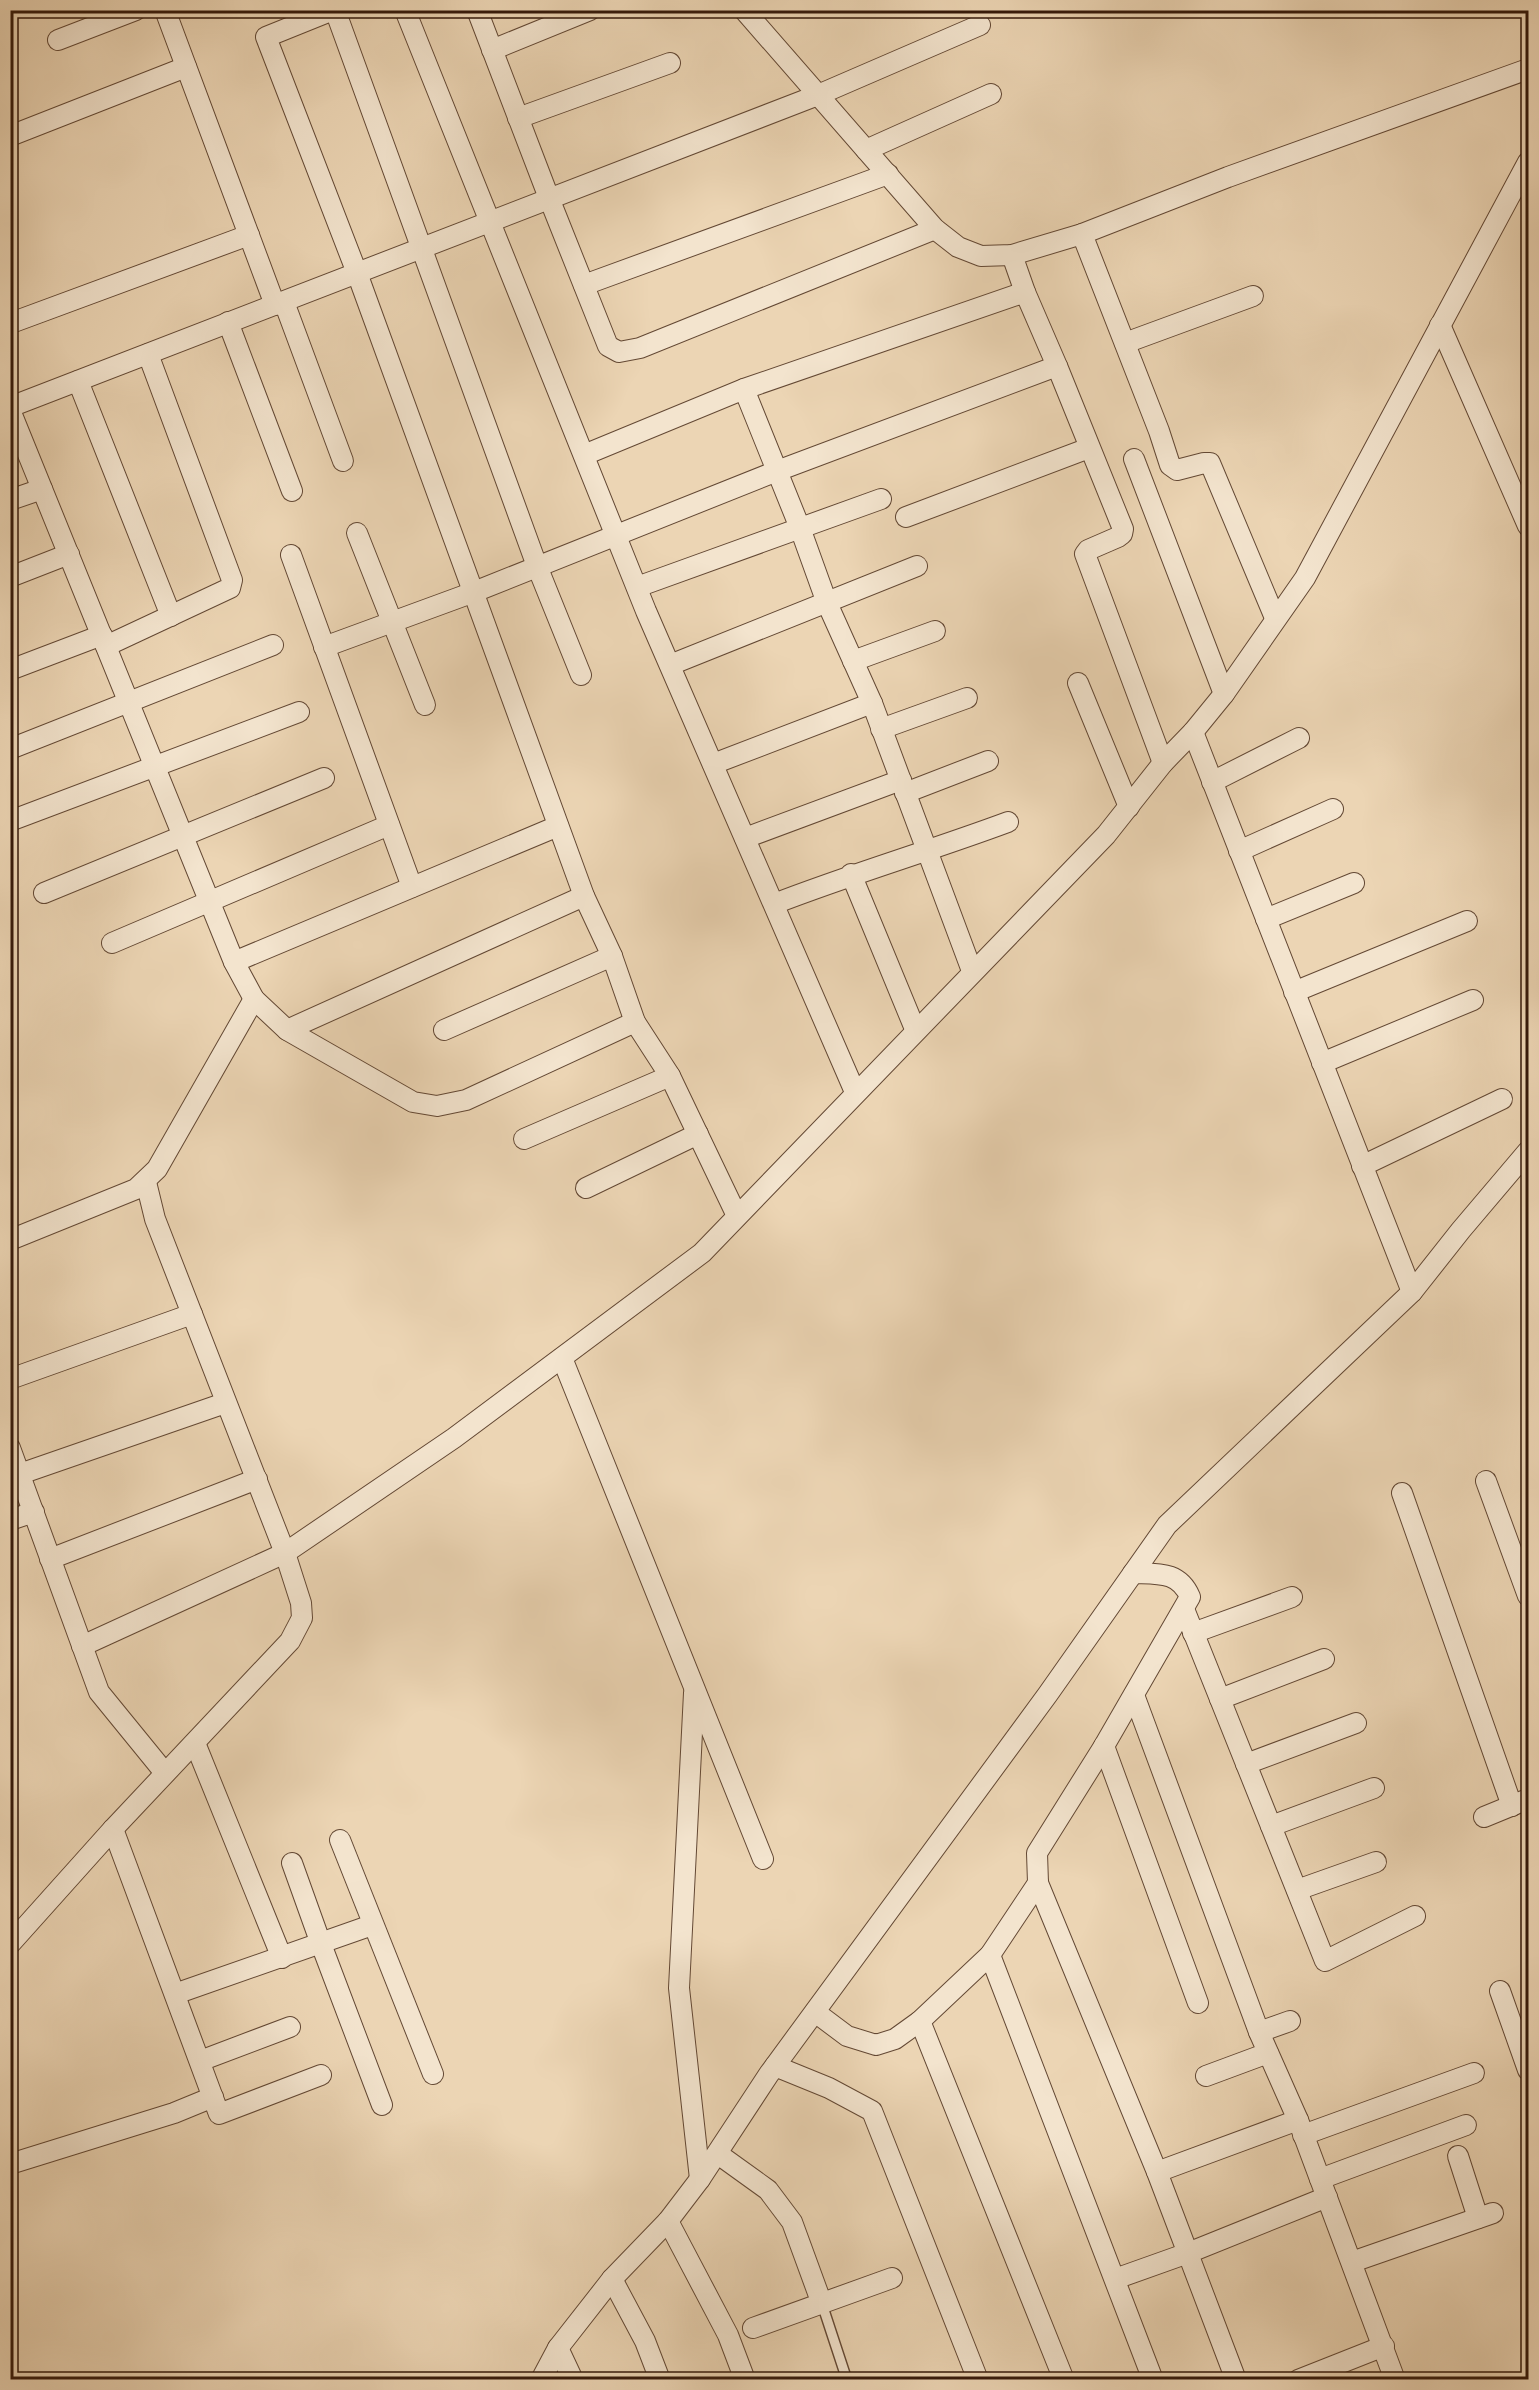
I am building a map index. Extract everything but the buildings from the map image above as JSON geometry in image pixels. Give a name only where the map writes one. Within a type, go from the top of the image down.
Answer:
[{"type":"street","points":[[58,40],[136,10]]},
{"type":"street","points":[[165,10],[249,235],[280,304],[343,461]]},
{"type":"street","points":[[581,675],[537,566],[334,10],[266,37],[357,273],[584,896],[612,956],[635,1022],[670,1076],[737,1216]]},
{"type":"street","points":[[405,10],[637,587],[855,1092]]},
{"type":"street","points":[[477,10],[608,346],[619,352],[640,348],[935,229]]},
{"type":"street","points":[[492,50],[590,10]]},
{"type":"street","points":[[744,10],[935,229],[958,247],[981,256],[1012,255],[1082,234],[1228,177],[1528,69]]},
{"type":"street","points":[[635,1022],[466,1101],[437,1106],[413,1102],[286,1030],[254,999],[234,962],[10,409],[228,322],[280,304],[818,95],[980,25]]},
{"type":"street","points":[[518,118],[669,63]]},
{"type":"street","points":[[10,136],[186,67]]},
{"type":"street","points":[[866,150],[991,94]]},
{"type":"street","points":[[82,1646],[285,1553],[454,1438],[702,1252],[915,1029],[1106,834],[1163,763],[1193,732],[1224,694],[1305,578],[1528,162]]},
{"type":"street","points":[[584,285],[888,174]]},
{"type":"street","points":[[1082,234],[1170,465],[1177,470],[1204,462],[1210,463],[1275,618]]},
{"type":"street","points":[[11,323],[249,235]]},
{"type":"street","points":[[1012,255],[1122,529],[1122,534],[1118,537],[1088,550],[1085,554],[1163,763]]},
{"type":"street","points":[[584,455],[744,389],[1025,292]]},
{"type":"street","points":[[1125,343],[1253,296]]},
{"type":"street","points":[[228,322],[292,491]]},
{"type":"street","points":[[1440,325],[1528,526]]},
{"type":"street","points":[[10,670],[171,616],[230,588],[232,580],[147,354]]},
{"type":"street","points":[[324,647],[474,592],[777,471],[1057,366]]},
{"type":"street","points":[[78,381],[171,616]]},
{"type":"street","points":[[744,389],[800,528],[827,603],[872,703],[972,971]]},
{"type":"street","points":[[906,518],[1089,448]]},
{"type":"street","points":[[1134,459],[1224,694]]},
{"type":"street","points":[[10,500],[42,489]]},
{"type":"street","points":[[637,587],[881,499]]},
{"type":"street","points":[[357,533],[425,705]]},
{"type":"street","points":[[10,577],[69,554]]},
{"type":"street","points":[[291,555],[412,887]]},
{"type":"street","points":[[670,665],[917,566]]},
{"type":"street","points":[[853,662],[935,631]]},
{"type":"street","points":[[10,748],[273,645]]},
{"type":"street","points":[[1078,684],[1129,807]]},
{"type":"street","points":[[881,729],[967,698]]},
{"type":"street","points":[[713,764],[872,703]]},
{"type":"street","points":[[10,822],[299,712]]},
{"type":"street","points":[[1193,732],[1412,1292]]},
{"type":"street","points":[[1212,782],[1299,738]]},
{"type":"street","points":[[745,838],[988,761]]},
{"type":"street","points":[[44,893],[324,778]]},
{"type":"street","points":[[1239,851],[1333,809]]},
{"type":"street","points":[[774,904],[851,874],[928,851],[1008,822]]},
{"type":"street","points":[[112,943],[389,825]]},
{"type":"street","points":[[234,962],[558,826]]},
{"type":"street","points":[[851,874],[915,1029]]},
{"type":"street","points":[[1266,919],[1354,883]]},
{"type":"street","points":[[286,1030],[584,896]]},
{"type":"street","points":[[1294,992],[1467,921]]},
{"type":"street","points":[[444,1030],[612,956]]},
{"type":"street","points":[[10,1240],[136,1189],[146,1182],[157,1169],[254,999]]},
{"type":"street","points":[[1322,1063],[1473,1000]]},
{"type":"street","points":[[524,1139],[670,1076]]},
{"type":"street","points":[[1362,1166],[1502,1099]]},
{"type":"street","points":[[586,1188],[698,1134]]},
{"type":"street","points":[[542,2379],[558,2348],[612,2279],[668,2222],[700,2179],[775,2066],[1035,1713],[1167,1525],[1412,1292],[1461,1230],[1528,1152]]},
{"type":"street","points":[[10,1944],[113,1829],[297,1631],[302,1618],[301,1603],[285,1553],[154,1219],[146,1182]]},
{"type":"street","points":[[10,1379],[192,1314]]},
{"type":"street","points":[[562,1358],[763,1859]]},
{"type":"street","points":[[20,1474],[225,1403]]},
{"type":"street","points":[[10,1448],[99,1692],[165,1773]]},
{"type":"street","points":[[50,1559],[257,1479]]},
{"type":"street","points":[[1486,1481],[1528,1596]]},
{"type":"street","points":[[1402,1493],[1520,1803],[1484,1817]]},
{"type":"street","points":[[10,1520],[34,1512]]},
{"type":"street","points":[[1134,1573],[1167,1574],[1186,1588],[1190,1598],[1104,1746],[1037,1853],[1038,1883],[1157,2172],[1236,2379]]},
{"type":"street","points":[[1193,1633],[1292,1597]]},
{"type":"street","points":[[1184,1609],[1325,1960],[1415,1916]]},
{"type":"street","points":[[1220,1699],[1324,1659]]},
{"type":"street","points":[[694,1687],[679,1988],[700,2179]]},
{"type":"street","points":[[1134,1695],[1259,2032],[1301,2128],[1395,2379]]},
{"type":"street","points":[[1246,1764],[1356,1723]]},
{"type":"street","points":[[195,1743],[282,1958]]},
{"type":"street","points":[[1104,1746],[1198,2003]]},
{"type":"street","points":[[1271,1826],[1374,1788]]},
{"type":"street","points":[[113,1829],[219,2114],[321,2075]]},
{"type":"street","points":[[340,1840],[433,2074]]},
{"type":"street","points":[[1297,1890],[1376,1862]]},
{"type":"street","points":[[292,1863],[382,2105]]},
{"type":"street","points":[[815,2012],[847,2036],[876,2045],[895,2039],[920,2021],[990,1955],[1038,1883]]},
{"type":"street","points":[[176,1994],[372,1925]]},
{"type":"street","points":[[990,1955],[1153,2379]]},
{"type":"street","points":[[1500,1991],[1528,2070]]},
{"type":"street","points":[[1259,2032],[1290,2020]]},
{"type":"street","points":[[920,2021],[1064,2379]]},
{"type":"street","points":[[200,2061],[290,2027]]},
{"type":"street","points":[[1206,2076],[1268,2053]]},
{"type":"street","points":[[775,2066],[829,2088],[872,2111],[978,2379]]},
{"type":"street","points":[[1157,2172],[1474,2073]]},
{"type":"street","points":[[13,2160],[174,2113],[213,2097]]},
{"type":"street","points":[[1115,2279],[1188,2253],[1324,2188],[1466,2125]]},
{"type":"street","points":[[718,2154],[768,2190],[792,2222],[822,2304]]},
{"type":"street","points":[[1352,2262],[1486,2215],[1458,2156]]},
{"type":"street","points":[[668,2222],[728,2335],[745,2379]]},
{"type":"street","points":[[753,2328],[892,2278]]},
{"type":"street","points":[[612,2279],[645,2341],[660,2379]]},
{"type":"street","points":[[1304,2378],[1384,2346]]},
{"type":"street","points":[[558,2348],[573,2379]]},
{"type":"lane","points":[[822,2304],[848,2379]]}]
